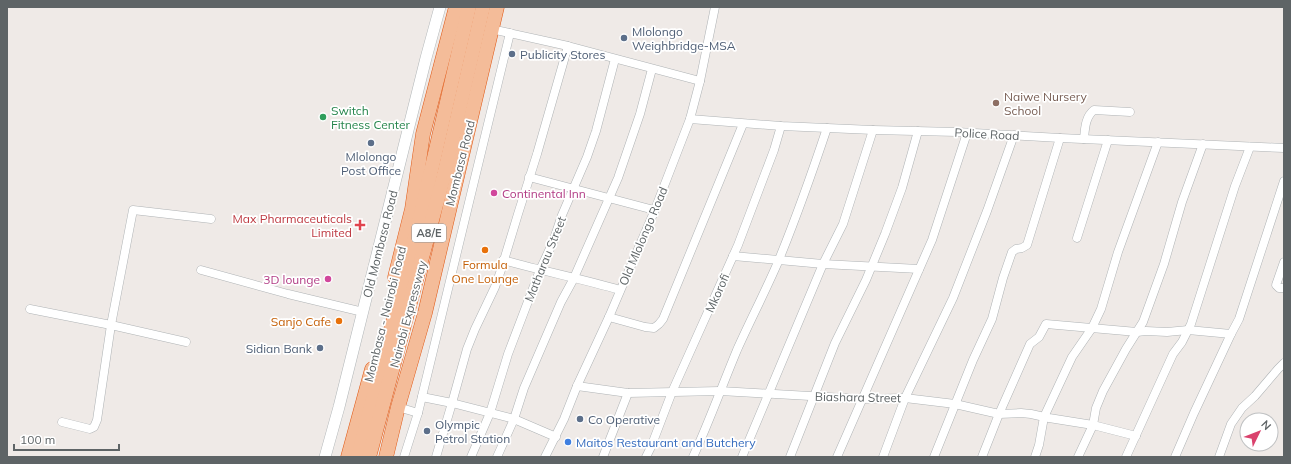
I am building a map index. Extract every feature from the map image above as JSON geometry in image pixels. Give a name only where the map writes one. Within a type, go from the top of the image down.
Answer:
[{"type":"highway","name":"Mombasa - Nairobi Road","points":[[348,457],[410,216],[423,134],[456,7]]},
{"type":"highway","name":"Nairobi Expressway","points":[[358,457],[421,214],[469,7]]},
{"type":"highway","name":"Nairobi Expressway","points":[[369,457],[444,175],[482,7]]},
{"type":"highway","name":"Mombasa Road","points":[[386,457],[398,407],[425,313],[495,15]]},
{"type":"street","name":"Old Mombasa Road","points":[[325,457],[440,7]]},
{"type":"street","name":"Old Mlolongo Road","points":[[545,457],[556,437],[577,386],[609,317],[690,119],[700,81],[715,7]]},
{"type":"street","points":[[495,15],[510,33],[568,46],[700,81]]},
{"type":"street","points":[[404,457],[422,397],[510,33]]},
{"type":"street","points":[[436,457],[467,350],[475,329],[495,287],[504,260],[529,177],[538,154],[568,46]]},
{"type":"street","name":"Matharau Street","points":[[471,457],[490,413],[508,354],[540,270],[553,242],[596,130],[615,59]]},
{"type":"street","points":[[497,457],[514,419],[524,388],[626,157],[652,69]]},
{"type":"street","points":[[1084,139],[1087,119],[1089,114],[1094,110],[1130,112]]},
{"type":"street","name":"Police Road","points":[[690,119],[781,126],[1284,148]]},
{"type":"street","points":[[609,317],[645,327],[654,328],[660,324],[743,124]]},
{"type":"street","name":"Mkorofi","points":[[646,457],[672,392],[733,256],[774,150],[781,126]]},
{"type":"street","points":[[692,457],[705,431],[720,391],[779,260],[803,200],[827,128]]},
{"type":"street","points":[[742,457],[823,264],[843,224],[873,130]]},
{"type":"street","points":[[790,457],[835,343],[886,234],[902,188],[918,131]]},
{"type":"street","points":[[837,457],[932,240],[967,133]]},
{"type":"street","points":[[883,457],[905,398],[953,298],[987,211],[1014,135]]},
{"type":"street","points":[[934,457],[973,360],[992,319],[1012,252],[1027,245],[1060,138]]},
{"type":"street","points":[[1078,238],[1108,140]]},
{"type":"street","points":[[1035,457],[1044,417],[1072,357],[1092,328],[1101,309],[1118,252],[1158,142]]},
{"type":"street","points":[[1078,457],[1093,425],[1096,408],[1103,391],[1143,322],[1164,264],[1182,202],[1203,144]]},
{"type":"street","points":[[1126,457],[1173,354],[1182,342],[1197,308],[1205,278],[1235,186],[1250,146]]},
{"type":"street","points":[[529,177],[573,190],[654,210]]},
{"type":"street","points":[[1175,457],[1194,413],[1239,319],[1284,181]]},
{"type":"street","points":[[62,422],[90,429],[94,427],[97,420],[111,325],[133,210],[211,219]]},
{"type":"street","points":[[733,256],[823,264],[919,269]]},
{"type":"street","points":[[504,260],[620,290]]},
{"type":"street","points":[[1284,262],[1276,286],[1279,288],[1284,288]]},
{"type":"street","points":[[201,270],[288,294],[363,312]]},
{"type":"street","points":[[30,310],[111,325],[186,342]]},
{"type":"street","points":[[982,457],[1030,344],[1039,337],[1046,324],[1050,323],[1137,332],[1188,330],[1231,334]]},
{"type":"street","points":[[1219,457],[1231,424],[1242,408],[1255,396],[1284,363]]},
{"type":"street","name":"Biashara Street","points":[[577,386],[628,393],[720,391],[862,398],[905,398],[955,404],[999,414],[1021,413],[1093,425],[1136,436]]},
{"type":"street","points":[[603,457],[628,393]]},
{"type":"street","points":[[422,397],[514,419],[556,437]]},
{"type":"street","points":[[398,407],[418,413]]},
{"type":"place","name":"Mlolongo Weighbridge-MSA","points":[[624,38]]},
{"type":"place","name":"Publicity Stores","points":[[512,54]]},
{"type":"place","name":"Naiwe Nursery School","points":[[996,103]]},
{"type":"place","name":"Switch Fitness Center","points":[[323,117]]},
{"type":"place","name":"Mlolongo Post Office","points":[[371,143]]},
{"type":"place","name":"Continental Inn","points":[[494,193]]},
{"type":"place","name":"Max Pharmaceuticals Limited","points":[[360,225]]},
{"type":"place","name":"Formula One Lounge","points":[[485,250]]},
{"type":"place","name":"3D lounge","points":[[328,279]]},
{"type":"place","name":"Sanjo Cafe","points":[[339,321]]},
{"type":"place","name":"Sidian Bank","points":[[320,348]]},
{"type":"place","name":"Co Operative","points":[[580,419]]},
{"type":"place","name":"Olympic Petrol Station","points":[[427,431]]},
{"type":"place","name":"Maitos Restaurant and Butchery","points":[[568,442]]}]
